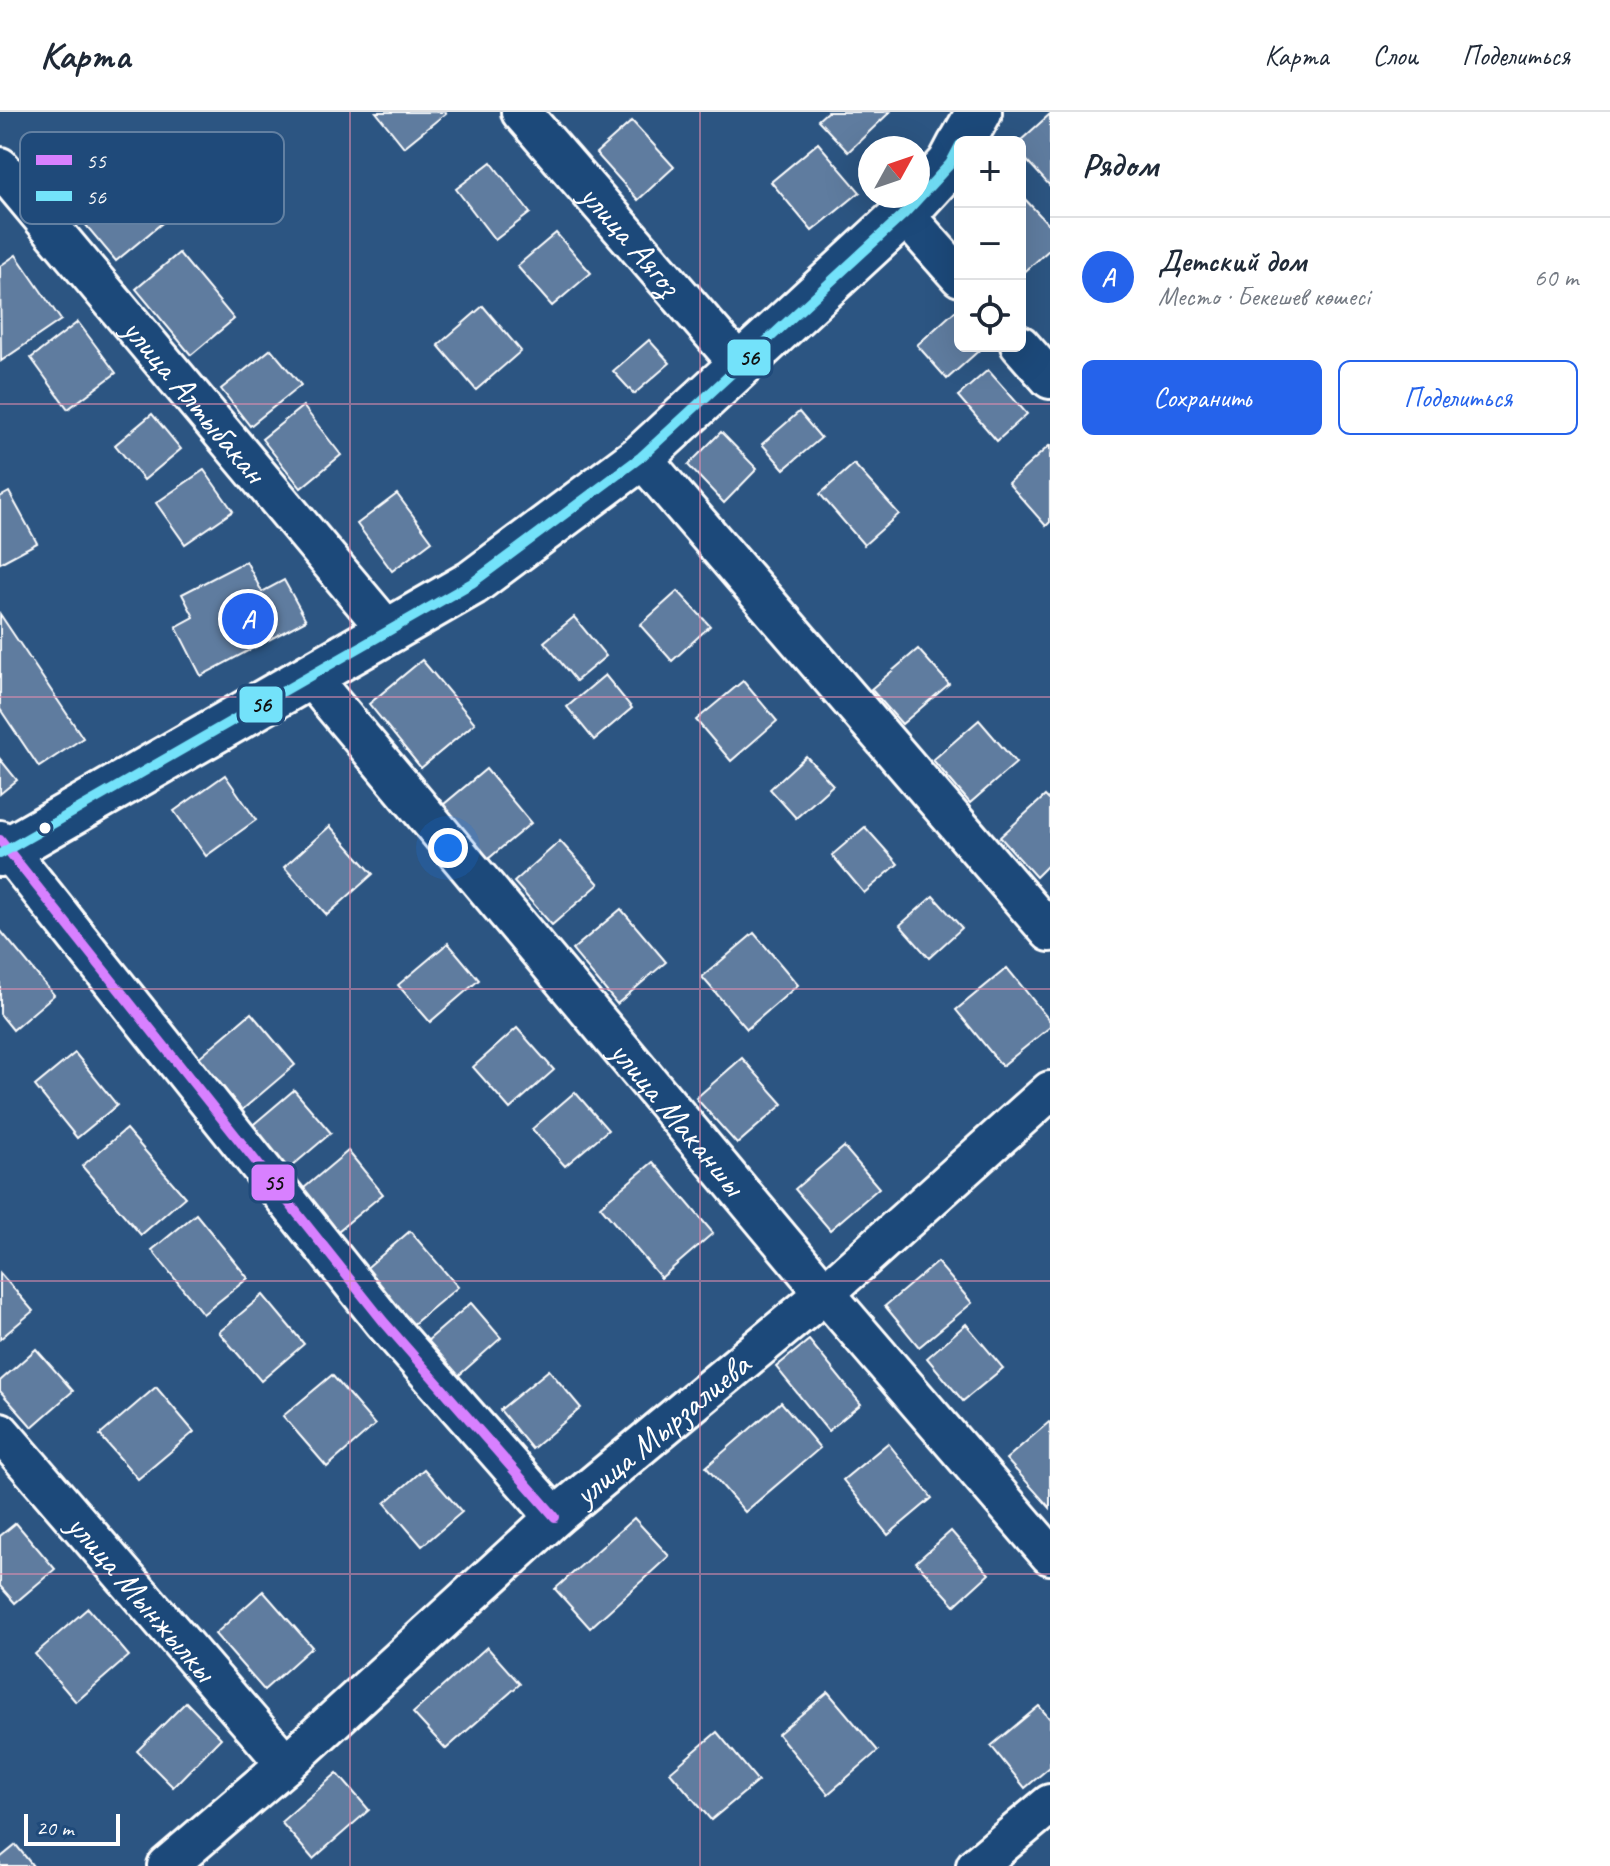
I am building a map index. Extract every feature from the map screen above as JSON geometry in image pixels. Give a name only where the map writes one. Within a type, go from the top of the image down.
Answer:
[{"type":"main road","points":[[966,136],[979,112]]},
{"type":"main road","points":[[2,848],[472,583],[641,457],[904,214],[954,157]]},
{"type":"street","name":"улица Аягоз","points":[[521,112],[741,366]]},
{"type":"street","name":"улица Алтыбакан","points":[[0,167],[20,191]]},
{"type":"street","points":[[904,214],[954,270]]},
{"type":"street","name":"улица Алтыбакан","points":[[48,224],[389,632]]},
{"type":"street","points":[[1026,352],[1050,379]]},
{"type":"street","points":[[641,457],[1050,932]]},
{"type":"street","name":"улица Маканшы","points":[[310,677],[825,1293],[1050,1555]]},
{"type":"street","points":[[2,848],[383,1321],[555,1517]]},
{"type":"street","name":"улица Мырзалиева","points":[[167,1866],[286,1764],[555,1517],[825,1293],[1050,1091]]},
{"type":"street","name":"улица Мынжылкы","points":[[0,1432],[286,1764]]},
{"type":"street","points":[[976,1866],[1050,1804]]},
{"type":"building","points":[[376,112],[445,112],[446,113],[404,147]]},
{"type":"building","points":[[827,112],[890,112],[865,136],[858,136],[858,142],[848,152],[818,120]]},
{"type":"building","points":[[1050,114],[1050,186],[1026,160],[1026,136]]},
{"type":"building","points":[[632,121],[674,167],[638,200],[596,153]]},
{"type":"building","points":[[818,143],[858,190],[858,194],[812,231],[771,182]]},
{"type":"building","points":[[491,162],[530,213],[495,240],[456,189]]},
{"type":"building","points":[[1026,200],[1050,226],[1050,249],[1026,271]]},
{"type":"building","points":[[85,224],[161,224],[116,261]]},
{"type":"building","points":[[556,233],[591,273],[552,306],[517,266]]},
{"type":"building","points":[[179,253],[234,319],[191,355],[136,289]]},
{"type":"building","points":[[16,255],[61,320],[1,361],[0,266]]},
{"type":"building","points":[[483,306],[521,351],[476,390],[438,345]]},
{"type":"building","points":[[954,312],[954,352],[977,352],[947,379],[917,345]]},
{"type":"building","points":[[78,322],[116,373],[68,409],[31,358]]},
{"type":"building","points":[[649,340],[670,363],[634,394],[613,371]]},
{"type":"building","points":[[271,349],[301,385],[250,426],[221,389]]},
{"type":"building","points":[[988,370],[1027,414],[997,441],[958,396]]},
{"type":"building","points":[[303,406],[341,455],[301,488],[262,439]]},
{"type":"building","points":[[799,412],[821,438],[784,469],[762,444]]},
{"type":"building","points":[[152,414],[181,449],[144,480],[115,445]]},
{"type":"building","points":[[721,432],[757,469],[724,503],[688,465]]},
{"type":"building","points":[[1050,445],[1050,522],[1046,526],[1008,483]]},
{"type":"building","points":[[854,464],[899,514],[864,545],[820,494]]},
{"type":"building","points":[[204,470],[233,511],[185,544],[156,503]]},
{"type":"building","points":[[9,492],[37,543],[0,563],[0,497]]},
{"type":"building","points":[[397,494],[432,541],[392,571],[357,524]]},
{"type":"building","points":[[246,561],[262,592],[284,580],[306,620],[201,676],[176,627],[194,617],[182,594]]},
{"type":"building","points":[[678,591],[710,626],[672,661],[640,625]]},
{"type":"building","points":[[0,614],[83,738],[39,767],[0,709]]},
{"type":"building","points":[[574,617],[606,656],[576,681],[544,642]]},
{"type":"building","points":[[918,649],[949,684],[902,724],[871,689]]},
{"type":"building","points":[[422,660],[475,723],[421,768],[369,704]]},
{"type":"building","points":[[605,675],[632,708],[594,740],[567,707]]},
{"type":"building","points":[[743,681],[777,721],[731,761],[696,720]]},
{"type":"building","points":[[979,720],[1016,763],[970,803],[933,760]]},
{"type":"building","points":[[806,756],[833,785],[796,818],[770,789]]},
{"type":"building","points":[[0,759],[17,780],[0,794]]},
{"type":"building","points":[[486,769],[531,823],[488,859],[443,805]]},
{"type":"building","points":[[225,775],[256,820],[206,856],[174,811]]},
{"type":"building","points":[[1045,796],[1050,801],[1050,863],[1036,877],[1000,837]]},
{"type":"building","points":[[330,826],[373,874],[327,915],[284,867]]},
{"type":"building","points":[[865,827],[898,864],[864,893],[832,855]]},
{"type":"building","points":[[560,841],[599,884],[552,925],[514,882]]},
{"type":"building","points":[[933,896],[962,928],[929,958],[900,925]]},
{"type":"building","points":[[621,909],[666,962],[617,1004],[572,950]]},
{"type":"building","points":[[0,930],[54,995],[13,1030],[0,1014]]},
{"type":"building","points":[[754,933],[798,985],[747,1029],[702,977]]},
{"type":"building","points":[[448,943],[479,980],[430,1022],[398,985]]},
{"type":"building","points":[[1007,968],[1050,1021],[1050,1027],[1002,1066],[956,1010]]},
{"type":"building","points":[[251,1013],[295,1065],[242,1110],[198,1058]]},
{"type":"building","points":[[517,1028],[554,1070],[510,1109],[473,1067]]},
{"type":"building","points":[[75,1053],[117,1105],[77,1138],[35,1086]]},
{"type":"building","points":[[742,1058],[783,1104],[737,1144],[696,1098]]},
{"type":"building","points":[[294,1090],[331,1133],[285,1172],[248,1129]]},
{"type":"building","points":[[575,1092],[608,1130],[565,1166],[532,1129]]},
{"type":"building","points":[[126,1129],[185,1197],[141,1235],[82,1166]]},
{"type":"building","points":[[844,1147],[879,1188],[830,1230],[795,1189]]},
{"type":"building","points":[[348,1151],[383,1194],[333,1235],[298,1193]]},
{"type":"building","points":[[653,1162],[713,1233],[661,1278],[600,1206]]},
{"type":"building","points":[[196,1214],[248,1278],[203,1314],[152,1250]]},
{"type":"building","points":[[410,1231],[458,1287],[411,1326],[363,1271]]},
{"type":"building","points":[[937,1262],[972,1303],[919,1347],[885,1306]]},
{"type":"building","points":[[0,1273],[33,1311],[0,1339]]},
{"type":"building","points":[[263,1295],[304,1344],[261,1381],[219,1332]]},
{"type":"building","points":[[471,1303],[501,1338],[457,1377],[427,1341]]},
{"type":"building","points":[[966,1324],[1003,1368],[963,1401],[927,1358]]},
{"type":"building","points":[[809,1340],[861,1404],[828,1431],[776,1367]]},
{"type":"building","points":[[36,1349],[73,1391],[32,1427],[0,1391],[0,1381]]},
{"type":"building","points":[[549,1370],[581,1408],[532,1449],[500,1410]]},
{"type":"building","points":[[332,1375],[375,1425],[327,1467],[283,1416]]},
{"type":"building","points":[[156,1387],[194,1432],[138,1479],[100,1435]]},
{"type":"building","points":[[781,1402],[820,1448],[745,1512],[706,1467]]},
{"type":"building","points":[[1050,1423],[1050,1508],[1006,1459]]},
{"type":"building","points":[[888,1443],[932,1498],[888,1535],[843,1480]]},
{"type":"building","points":[[424,1469],[462,1512],[422,1546],[385,1503]]},
{"type":"building","points":[[634,1518],[669,1556],[590,1628],[555,1589]]},
{"type":"building","points":[[16,1523],[55,1569],[15,1603],[0,1586],[0,1536]]},
{"type":"building","points":[[951,1531],[989,1574],[955,1605],[916,1562]]},
{"type":"building","points":[[263,1591],[312,1647],[264,1690],[215,1634]]},
{"type":"building","points":[[88,1608],[129,1656],[76,1702],[35,1654]]},
{"type":"building","points":[[487,1647],[520,1684],[446,1749],[413,1713]]},
{"type":"building","points":[[828,1692],[878,1751],[828,1794],[778,1734]]},
{"type":"building","points":[[186,1702],[221,1738],[173,1787],[137,1751]]},
{"type":"building","points":[[1039,1706],[1050,1719],[1050,1767],[1025,1788],[991,1746]]},
{"type":"building","points":[[717,1732],[758,1781],[711,1820],[670,1772]]},
{"type":"building","points":[[337,1773],[369,1810],[313,1859],[281,1822]]},
{"type":"building","points":[[16,1845],[33,1866],[0,1866],[0,1858]]},
{"type":"transit line","name":"56","points":[[0,854],[472,583],[641,457],[904,214],[954,156]]},
{"type":"transit line","name":"55","points":[[0,840],[383,1321],[555,1517]]},
{"type":"place","name":"Детский дом","points":[[248,619]]}]
